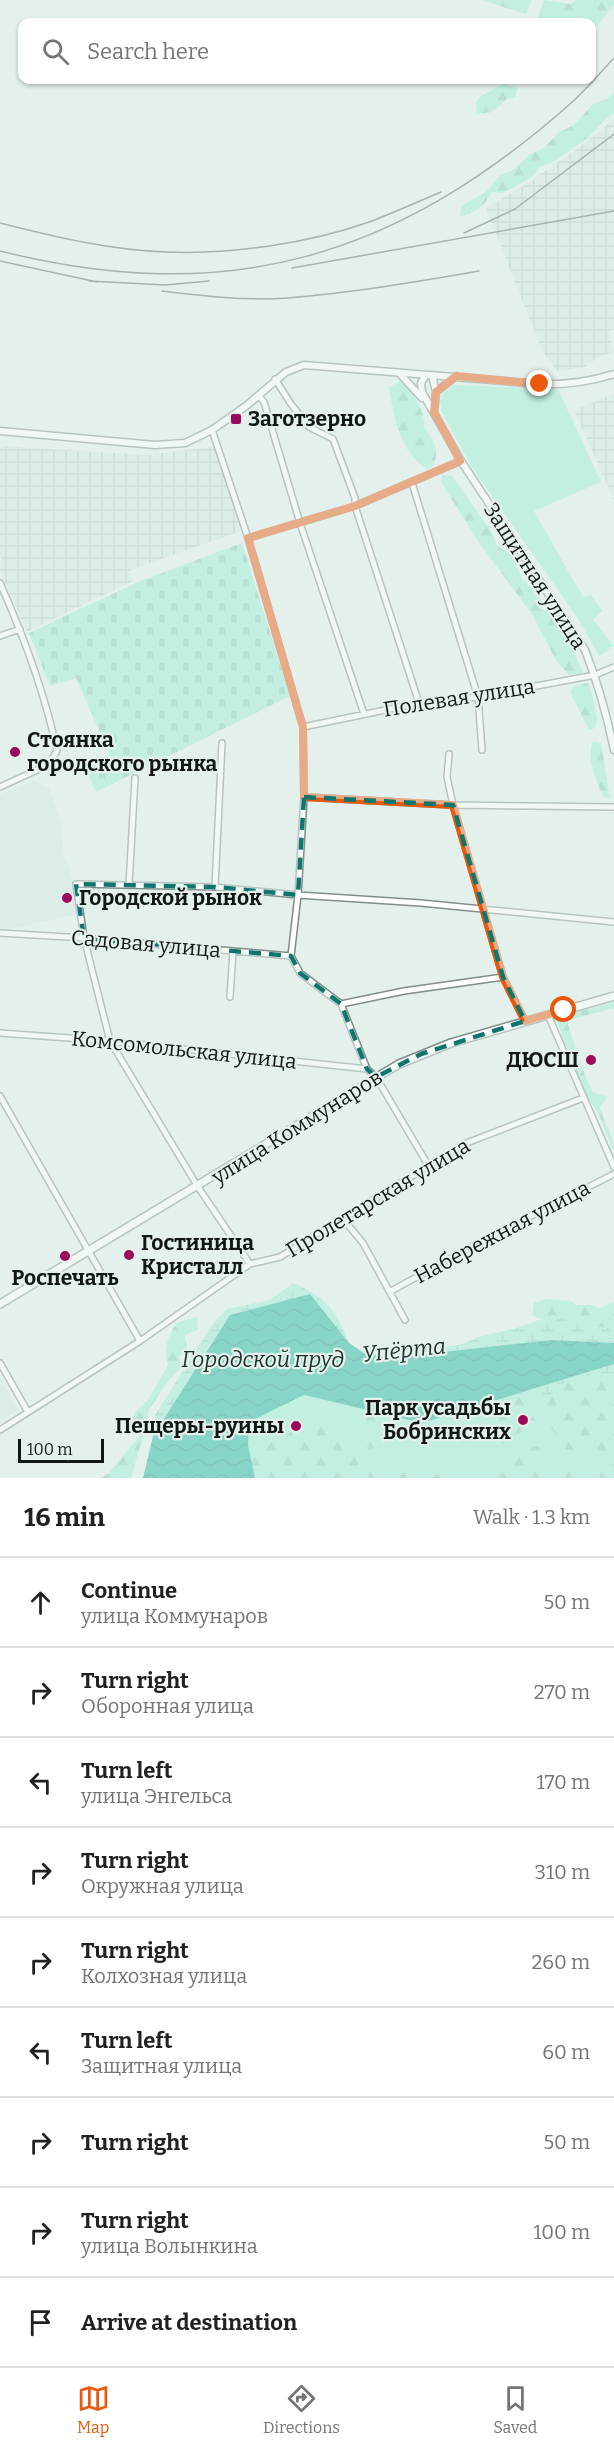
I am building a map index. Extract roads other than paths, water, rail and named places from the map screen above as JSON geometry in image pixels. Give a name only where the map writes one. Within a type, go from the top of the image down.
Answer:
[{"type":"main road","name":"улица Коммунаров","points":[[0,1304],[198,1187],[376,1077],[421,1054],[614,996]]},
{"type":"street","points":[[0,431],[163,445],[185,443],[212,430],[275,379],[286,372],[304,366],[569,385],[614,374]]},
{"type":"street","points":[[399,373],[434,412]]},
{"type":"street","points":[[429,375],[436,392],[434,412]]},
{"type":"street","points":[[429,375],[421,383],[422,392],[434,412]]},
{"type":"street","points":[[436,392],[456,376]]},
{"type":"street","points":[[275,379],[309,427],[333,439],[355,498],[355,506],[418,703]]},
{"type":"street","points":[[258,395],[264,402],[300,524],[363,714]]},
{"type":"street","name":"Защитная улица","points":[[434,412],[460,461],[585,650],[607,716],[614,750]]},
{"type":"street","points":[[212,430],[248,538],[303,727],[304,797],[298,895],[291,956],[300,973],[341,1004],[367,1069],[376,1077],[428,1165]]},
{"type":"street","points":[[248,538],[355,506],[460,461]]},
{"type":"street","points":[[412,483],[478,697],[482,750]]},
{"type":"street","points":[[0,583],[20,630],[50,715],[57,751],[48,765],[0,786]]},
{"type":"street","points":[[0,636],[20,630]]},
{"type":"street","name":"Полевая улица","points":[[303,727],[418,703],[478,697],[595,675],[614,667]]},
{"type":"street","points":[[215,887],[222,743]]},
{"type":"street","points":[[449,754],[447,777],[453,805],[503,977],[525,1021]]},
{"type":"street","points":[[129,885],[135,778]]},
{"type":"street","points":[[304,797],[453,805],[614,807]]},
{"type":"street","points":[[250,1264],[198,1187],[110,1041],[84,938],[76,884],[215,887],[420,903],[614,922]]},
{"type":"street","name":"Садовая улица","points":[[0,933],[291,956]]},
{"type":"street","points":[[230,997],[233,951]]},
{"type":"street","points":[[341,1004],[503,977]]},
{"type":"street","points":[[548,1014],[614,1167]]},
{"type":"street","name":"Комсомольская улица","points":[[0,1033],[110,1041],[367,1069]]},
{"type":"street","points":[[0,1096],[87,1252],[140,1341]]},
{"type":"street","name":"Пролетарская улица","points":[[0,1430],[140,1341],[250,1264],[280,1257],[464,1144],[583,1098]]},
{"type":"street","name":"Набережная улица","points":[[391,1291],[490,1237],[614,1174]]},
{"type":"street","points":[[343,1219],[363,1243],[405,1320]]},
{"type":"street","points":[[0,1363],[28,1413]]},
{"type":"water","name":"Городской пруд","points":[[310,1294],[349,1343],[364,1353],[389,1358],[551,1340],[614,1343],[614,1364],[422,1423],[304,1395],[249,1422],[248,1445],[255,1478],[143,1478],[153,1436],[230,1315]]},
{"type":"railway","points":[[596,77],[614,58]]},
{"type":"railway","points":[[0,251],[83,267],[161,274],[235,270],[305,257],[373,233],[440,200],[505,157],[570,104],[590,84]]},
{"type":"railway","points":[[464,233],[515,209],[614,134]]},
{"type":"railway","points":[[0,223],[62,238],[124,249],[216,252],[296,242],[321,236],[369,222],[441,192]]},
{"type":"railway","points":[[292,268],[614,211]]},
{"type":"railway","points":[[0,261],[97,282]]},
{"type":"railway","points":[[162,291],[240,298],[287,298],[359,290],[479,271]]},
{"type":"railway","points":[[89,281],[165,285],[209,281]]},
{"type":"place","name":"Заготзерно","points":[[236,419]]},
{"type":"place","name":"Cтоянка городского рынка","points":[[15,752]]},
{"type":"place","name":"Городской рынок","points":[[67,898]]},
{"type":"place","name":"ДЮСШ","points":[[591,1060]]},
{"type":"place","name":"Гостиница Кристалл","points":[[129,1255]]},
{"type":"place","name":"Роспечать","points":[[65,1256]]},
{"type":"place","name":"Парк усадьбы Бобринских","points":[[523,1420]]},
{"type":"place","name":"Пещеры-руины","points":[[296,1426]]},
{"type":"water label","name":"Упёрта","points":[[404,1350]]}]
